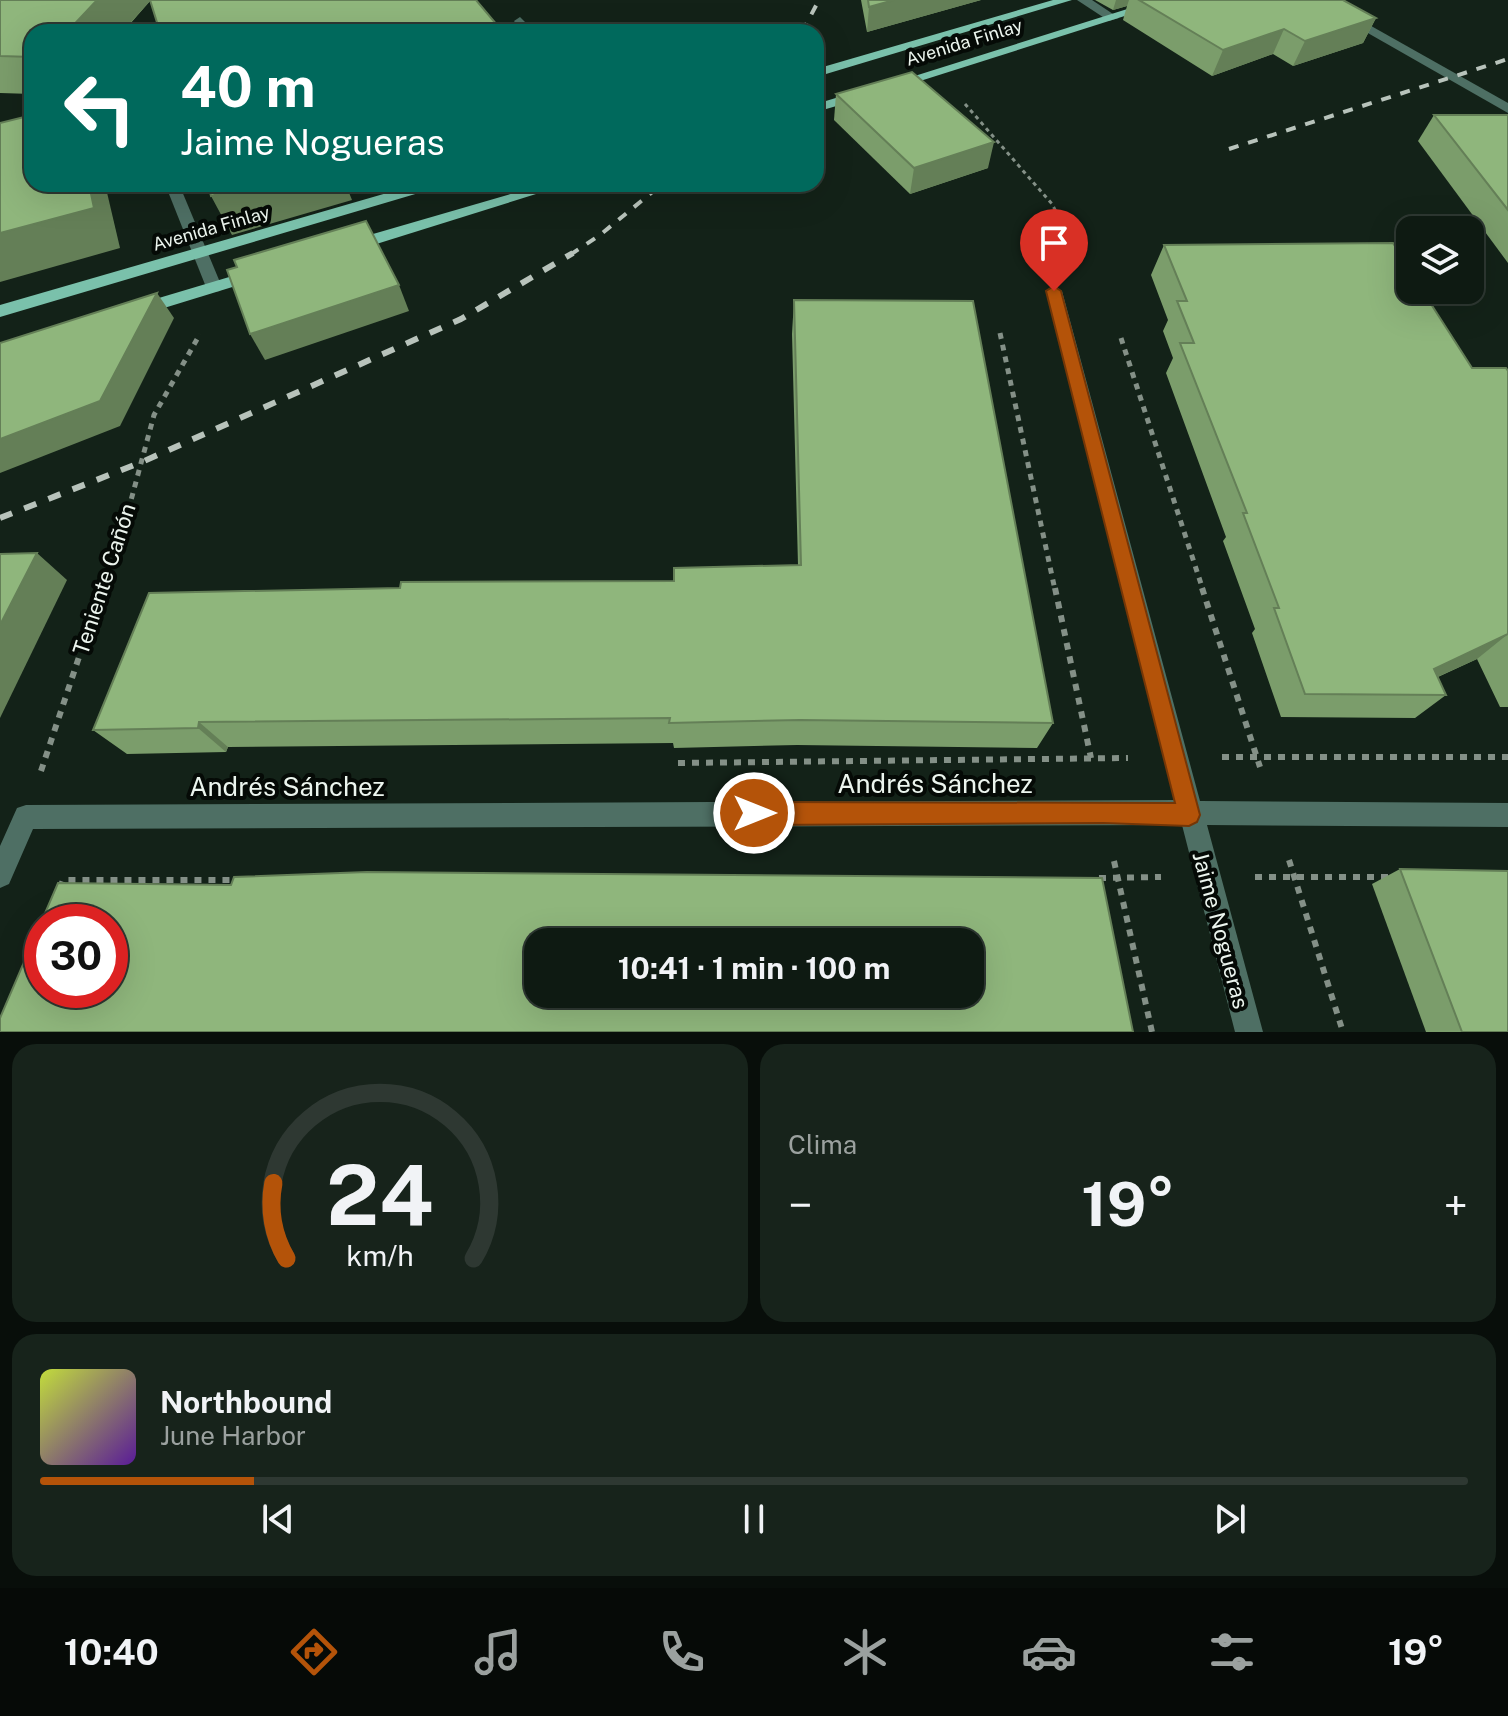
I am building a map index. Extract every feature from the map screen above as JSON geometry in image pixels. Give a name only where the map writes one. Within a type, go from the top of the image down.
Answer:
[{"type":"main road","name":"Avenida Finlay","points":[[824,71],[1066,0]]},
{"type":"main road","name":"Avenida Finlay","points":[[824,106],[1169,0]]},
{"type":"main road","name":"Avenida Finlay","points":[[0,311],[406,192]]},
{"type":"main road","points":[[335,251],[534,192]]},
{"type":"main road","points":[[114,317],[275,269]]},
{"type":"street","points":[[1083,0],[1113,18]]},
{"type":"street","points":[[1316,0],[1508,109]]},
{"type":"street","points":[[175,192],[214,287]]},
{"type":"street","name":"Jaime Nogueras","points":[[1054,291],[1189,815],[1249,1032]]},
{"type":"street","name":"Andrés Sánchez","points":[[26,817],[1103,812],[1508,815]]},
{"type":"street","points":[[0,875],[26,817]]},
{"type":"path","points":[[937,72],[1052,204],[1071,240],[1054,291]]},
{"type":"path","name":"Teniente Cañón","points":[[26,817],[130,504],[154,415],[203,328],[214,287]]},
{"type":"path","points":[[1000,333],[1152,1032]]},
{"type":"path","points":[[1121,338],[1277,815],[1293,877],[1343,1032]]},
{"type":"path","points":[[661,763],[1256,756],[1508,757]]},
{"type":"path","points":[[41,770],[57,770]]},
{"type":"path","points":[[1086,878],[1401,877]]},
{"type":"path","points":[[58,894],[63,880],[239,880]]},
{"type":"building","points":[[0,0],[97,0],[74,24],[24,24],[24,57],[0,56]]},
{"type":"building","points":[[150,0],[476,0],[496,24],[158,24]]},
{"type":"building","points":[[868,0],[894,0],[869,7]]},
{"type":"building","points":[[1139,0],[1343,0],[1376,18],[1305,41],[1284,29],[1223,50]]},
{"type":"building","points":[[912,72],[994,142],[914,168],[836,94]]},
{"type":"building","points":[[1434,115],[1508,115],[1508,210]]},
{"type":"building","points":[[24,117],[24,192],[91,192],[94,208],[0,233],[0,123]]},
{"type":"building","points":[[366,221],[399,285],[250,334],[227,270],[237,267],[234,260]]},
{"type":"building","points":[[1393,243],[1396,248],[1396,304],[1431,304],[1472,368],[1506,368],[1508,371],[1508,634],[1434,669],[1446,695],[1305,694],[1274,608],[1279,608],[1243,513],[1247,513],[1180,343],[1194,343],[1177,301],[1187,301],[1164,245]]},
{"type":"building","points":[[157,293],[100,401],[0,439],[0,343]]},
{"type":"building","points":[[794,300],[973,301],[1053,723],[800,720],[669,723],[670,718],[199,722],[198,728],[93,730],[149,593],[400,588],[401,582],[674,581],[674,568],[801,565]]},
{"type":"building","points":[[37,553],[0,625],[0,554]]},
{"type":"building","points":[[1400,869],[1508,871],[1508,1032],[1462,1032]]},
{"type":"building","points":[[367,872],[1102,878],[1133,1032],[0,1032],[0,1018],[24,962],[24,1008],[128,1008],[128,904],[49,904],[58,883],[231,885],[234,877]]},
{"type":"railway","points":[[806,24],[819,0]]},
{"type":"railway","points":[[1229,149],[1508,59]]},
{"type":"railway","points":[[573,253],[652,192]]},
{"type":"railway","points":[[0,518],[142,462],[461,319],[573,253]]},
{"type":"route","points":[[754,813],[1103,812],[1189,815],[1054,291]]}]
